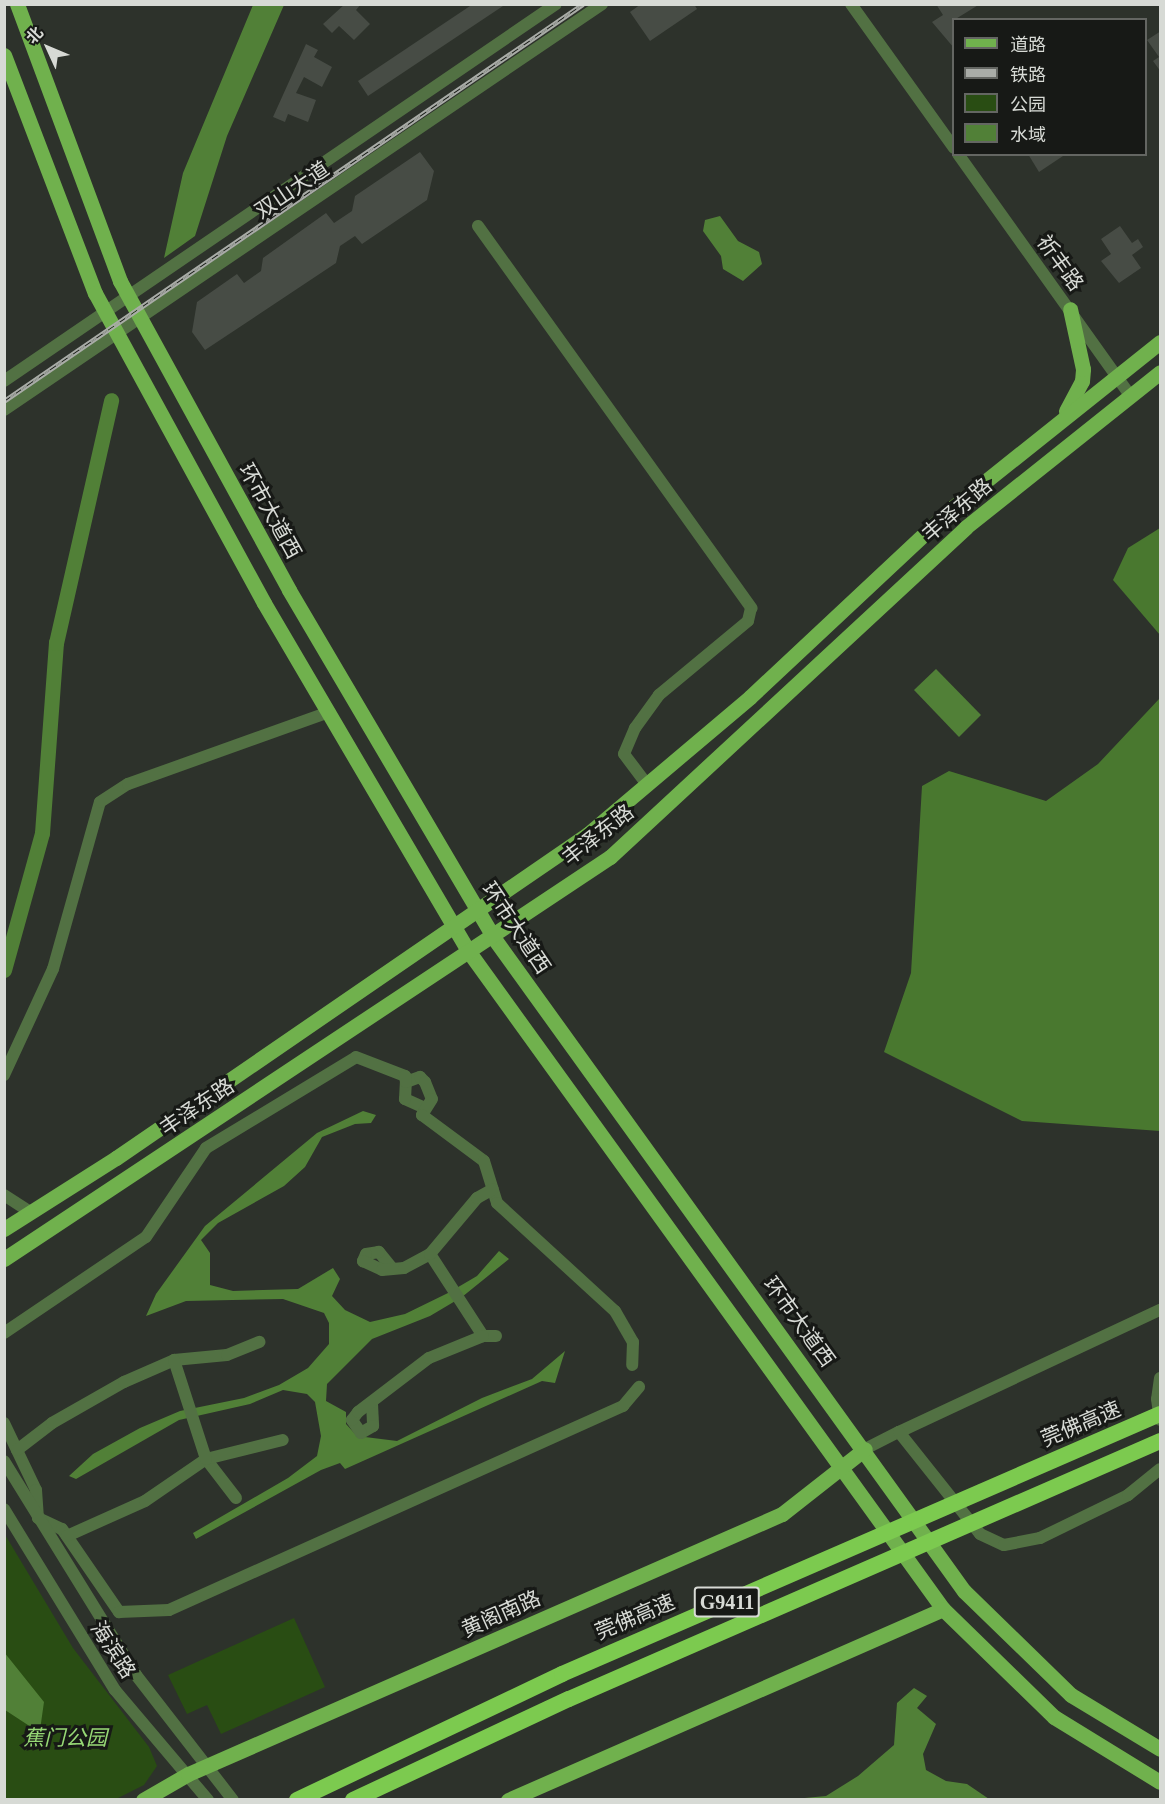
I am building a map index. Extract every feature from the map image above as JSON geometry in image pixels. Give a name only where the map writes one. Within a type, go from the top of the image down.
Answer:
[{"type":"highway","name":"莞佛高速","points":[[297,1800],[562,1674],[1161,1414]]},
{"type":"highway","name":"G9411","points":[[353,1800],[569,1699],[1161,1441]]},
{"type":"main road","name":"环市大道西","points":[[17,4],[128,296],[289,590],[493,937],[865,1449],[964,1591],[1071,1695],[1161,1749]]},
{"type":"main road","points":[[4,55],[105,311],[329,712],[469,952],[841,1464],[943,1609],[1054,1717],[1161,1782]]},
{"type":"main road","points":[[1056,424],[1082,381],[1083,354],[1070,309]]},
{"type":"main road","name":"丰泽东路","points":[[4,1229],[455,927],[588,834],[750,697],[952,508],[1161,342]]},
{"type":"main road","name":"丰泽东路","points":[[4,1258],[493,937],[610,857],[966,527],[1129,394],[1161,372]]},
{"type":"main road","name":"黄阁南路","points":[[143,1800],[188,1774],[782,1514],[819,1488],[841,1464],[865,1449]]},
{"type":"main road","points":[[508,1800],[943,1609]]},
{"type":"street","name":"双山大道","points":[[4,381],[556,4]]},
{"type":"street","name":"双山大道","points":[[4,410],[602,4]]},
{"type":"street","points":[[851,4],[952,145]]},
{"type":"street","name":"祈丰路","points":[[959,156],[1129,394]]},
{"type":"street","points":[[478,226],[751,608],[748,621],[659,695],[635,728],[624,754],[647,784]]},
{"type":"street","points":[[4,1075],[53,969],[100,801],[128,784],[329,712]]},
{"type":"street","points":[[4,1333],[146,1237],[206,1148],[356,1057],[405,1076],[405,1099],[425,1108]]},
{"type":"street","points":[[406,1082],[420,1077],[425,1082],[432,1099],[422,1115],[484,1161],[497,1203],[524,1232],[615,1311],[633,1342],[632,1365]]},
{"type":"street","points":[[392,1268],[404,1268],[430,1254],[477,1198],[493,1189]]},
{"type":"street","points":[[4,1195],[30,1212]]},
{"type":"street","points":[[372,1404],[429,1358],[490,1336],[465,1310],[446,1284],[430,1254]]},
{"type":"street","points":[[865,1449],[1161,1310]]},
{"type":"street","points":[[17,1450],[93,1400],[174,1360],[227,1355],[260,1342]]},
{"type":"street","points":[[174,1360],[189,1400],[194,1425],[206,1459],[236,1498]]},
{"type":"street","points":[[1161,1378],[1157,1399],[1161,1420]]},
{"type":"street","points":[[38,1518],[62,1528],[119,1612],[169,1610],[623,1406],[639,1387]]},
{"type":"street","points":[[4,1423],[36,1490],[38,1518]]},
{"type":"street","points":[[899,1432],[980,1534],[1004,1545],[1040,1538],[1128,1495],[1161,1469]]},
{"type":"street","points":[[67,1536],[145,1502],[206,1459],[283,1440]]},
{"type":"street","points":[[4,1461],[136,1675],[232,1800]]},
{"type":"street","name":"海滨路","points":[[4,1509],[114,1690],[208,1800]]},
{"type":"green space","name":"蕉门公园","points":[[4,1533],[73,1648],[149,1747],[157,1766],[144,1785],[116,1799],[5,1799]]},
{"type":"green space","points":[[294,1618],[325,1687],[221,1734],[207,1705],[187,1714],[168,1675]]},
{"type":"shaded area","points":[[1160,528],[1160,635],[1113,580],[1128,548]]},
{"type":"shaded area","points":[[1160,698],[1160,1131],[1022,1121],[884,1052],[911,973],[922,786],[949,771],[1046,801],[1098,764]]},
{"type":"water","points":[[253,5],[284,5],[227,136],[195,236],[164,258],[183,173]]},
{"type":"water","points":[[720,216],[738,241],[759,252],[762,264],[743,281],[723,269],[721,256],[703,231],[705,220]]},
{"type":"water","points":[[936,669],[981,715],[959,737],[914,690]]},
{"type":"water","points":[[363,1111],[376,1115],[371,1123],[355,1124],[322,1137],[305,1167],[284,1186],[218,1223],[201,1240],[210,1253],[210,1285],[233,1291],[298,1289],[333,1268],[340,1279],[332,1296],[345,1310],[370,1322],[405,1314],[448,1293],[477,1276],[499,1251],[509,1259],[462,1297],[430,1316],[372,1339],[327,1384],[326,1401],[346,1412],[346,1424],[357,1436],[397,1441],[482,1398],[532,1379],[565,1351],[555,1383],[542,1381],[345,1469],[340,1463],[321,1470],[196,1539],[193,1533],[288,1478],[317,1456],[321,1436],[315,1402],[307,1394],[283,1390],[250,1404],[179,1420],[76,1479],[69,1476],[93,1454],[140,1428],[180,1411],[244,1398],[279,1385],[308,1368],[329,1344],[329,1323],[324,1313],[283,1299],[186,1301],[146,1316],[156,1294],[205,1226],[317,1133]]},
{"type":"water","points":[[4,1652],[44,1702],[38,1744],[31,1727],[5,1710]]},
{"type":"water","points":[[914,1688],[927,1696],[917,1708],[936,1724],[923,1754],[926,1770],[946,1781],[967,1784],[989,1799],[794,1799],[826,1796],[858,1776],[894,1745],[897,1703]]},
{"type":"building","points":[[345,4],[361,4],[356,10],[370,24],[354,40],[339,26],[332,33],[323,24]]},
{"type":"building","points":[[473,4],[506,4],[368,96],[358,81]]},
{"type":"building","points":[[641,4],[694,4],[697,9],[650,41],[630,12]]},
{"type":"building","points":[[936,4],[980,4],[957,18],[952,18],[952,46],[932,22],[943,15]]},
{"type":"building","points":[[1161,31],[1161,72],[1153,61],[1159,57],[1147,40]]},
{"type":"building","points":[[306,44],[318,50],[314,57],[332,67],[322,87],[304,77],[296,93],[316,100],[308,122],[288,114],[285,122],[273,117]]},
{"type":"building","points":[[420,152],[434,171],[427,200],[362,244],[355,236],[340,246],[336,263],[205,350],[192,332],[197,302],[237,274],[244,283],[261,271],[263,258],[326,213],[334,223],[352,211],[355,196]]},
{"type":"building","points":[[1029,156],[1063,156],[1039,172]]},
{"type":"building","points":[[1120,226],[1132,243],[1138,239],[1143,247],[1132,255],[1141,268],[1119,283],[1101,261],[1111,254],[1101,239]]},
{"type":"waterway","points":[[4,970],[42,833],[56,643],[111,400]]},
{"type":"railway","points":[[4,401],[583,4]]}]
